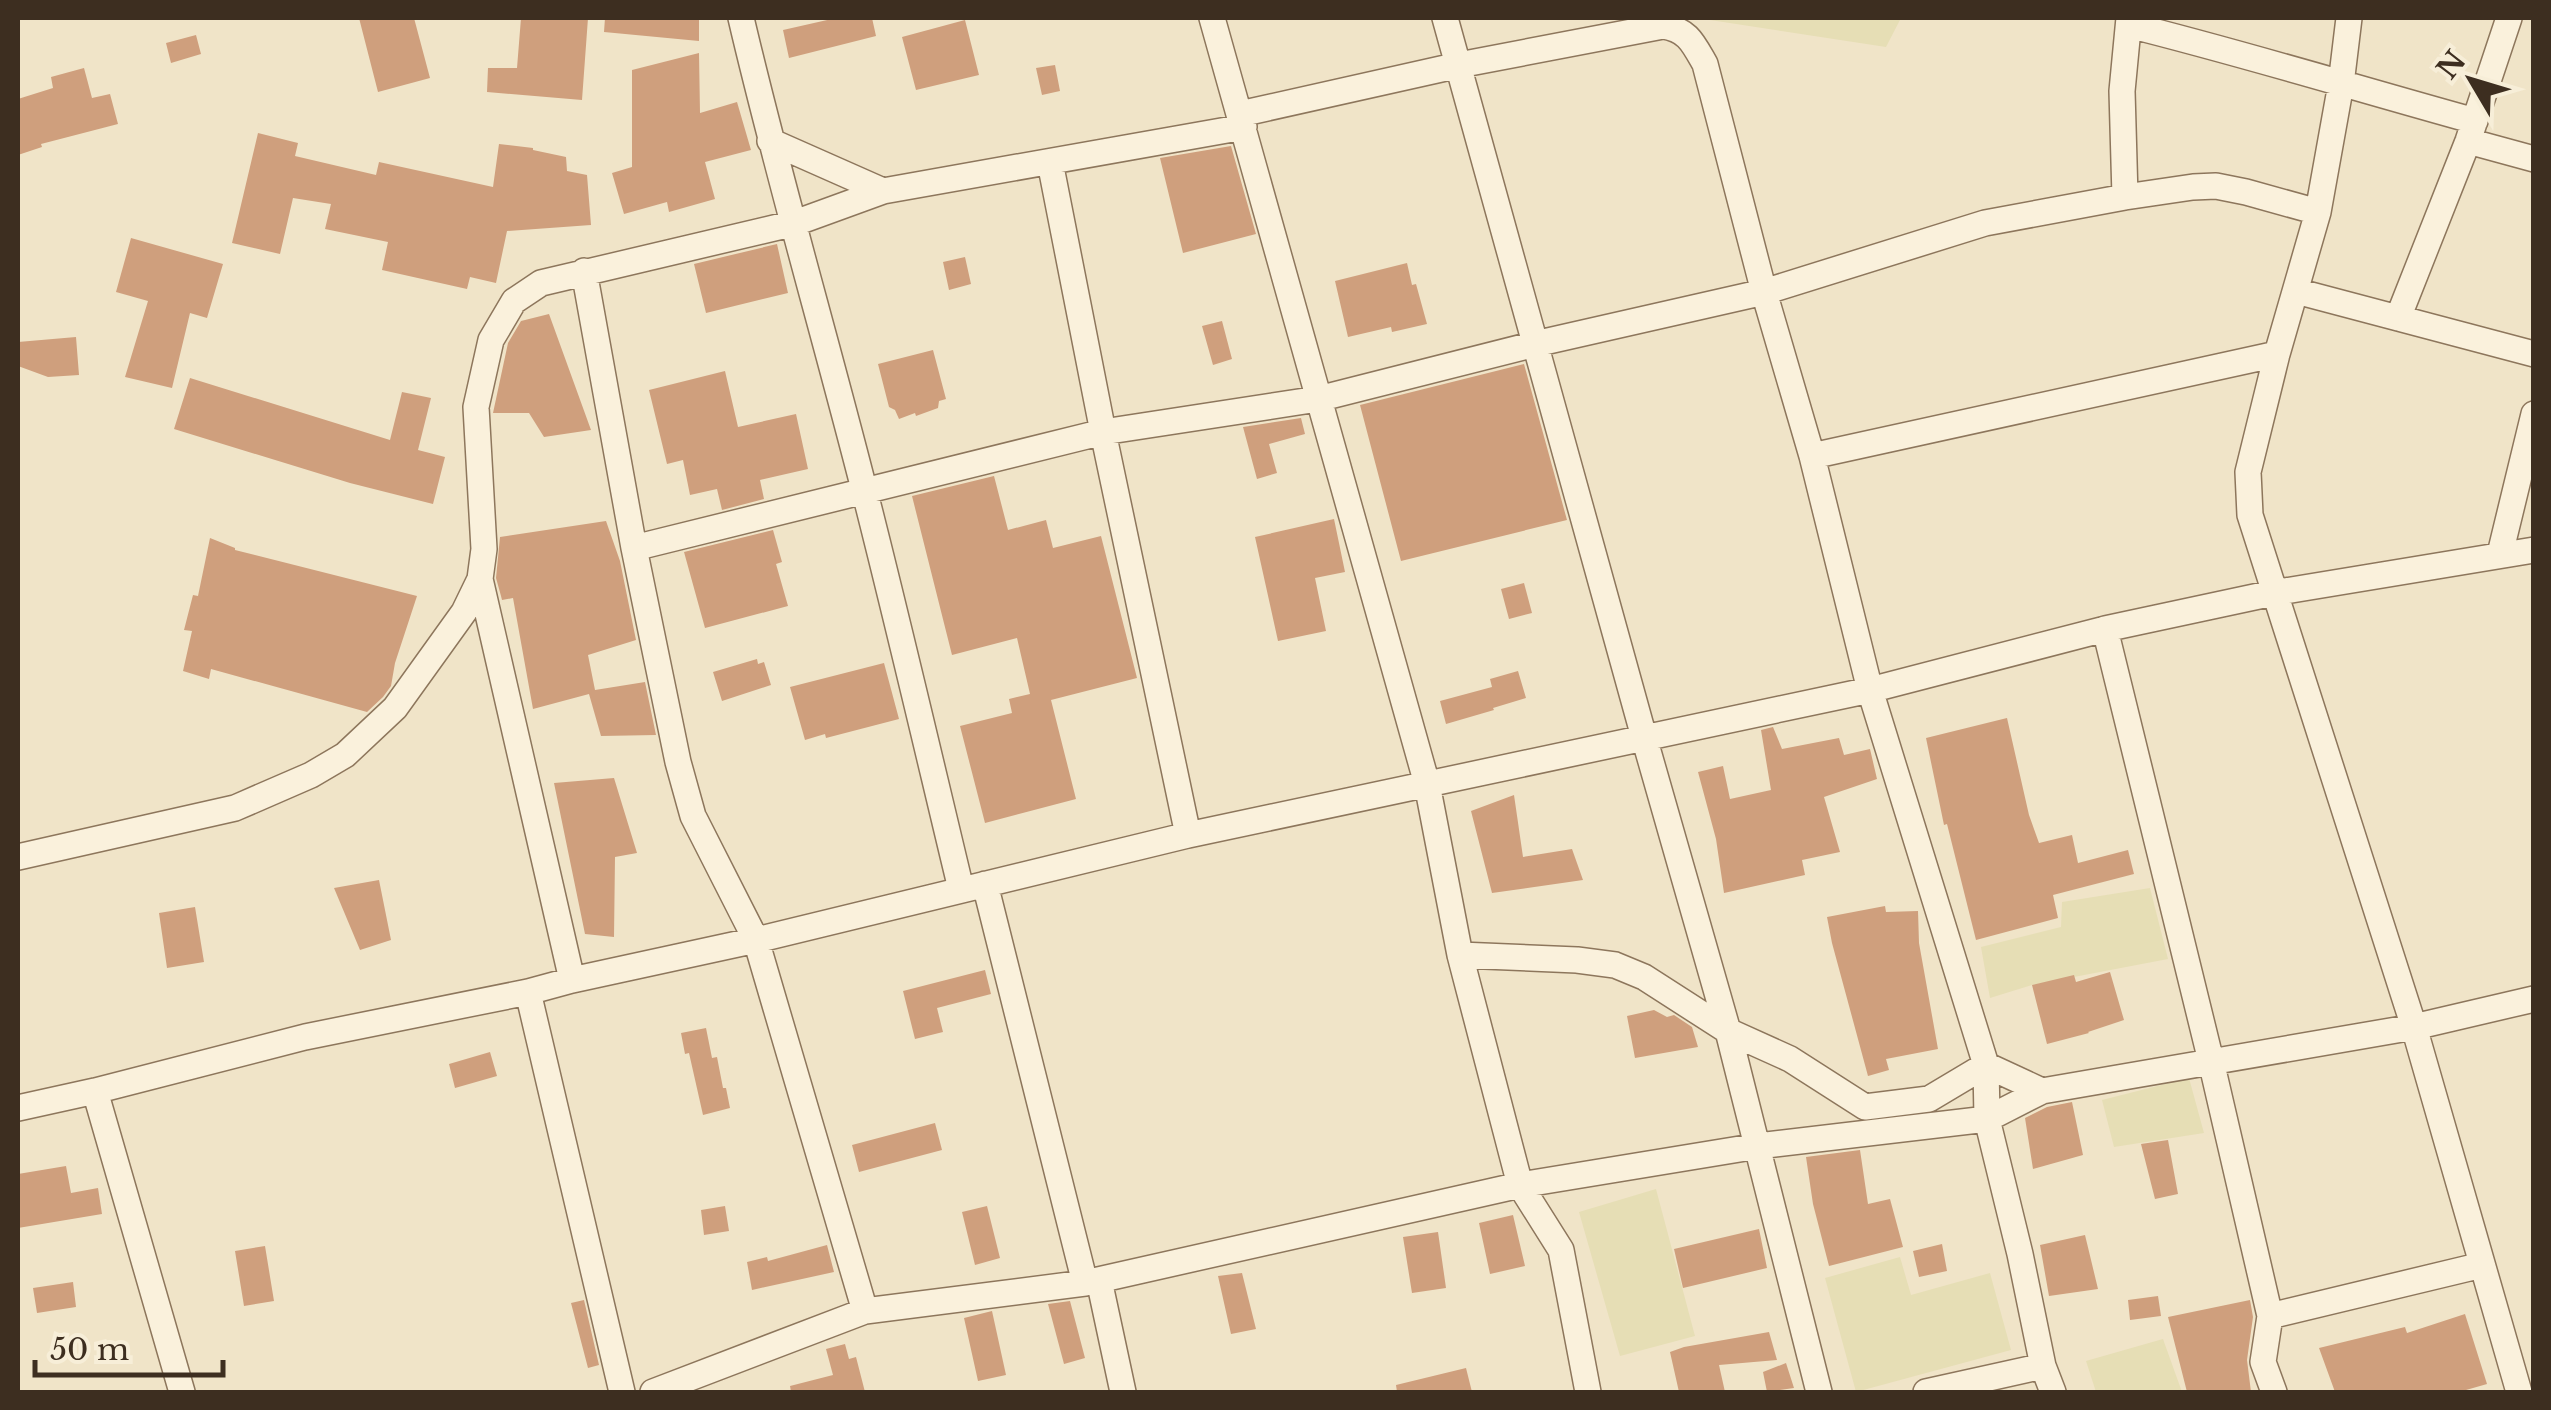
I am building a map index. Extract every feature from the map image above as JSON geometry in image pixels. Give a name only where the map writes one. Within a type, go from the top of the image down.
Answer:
[{"type":"street","points":[[741,18],[770,141],[973,887],[1123,1392]]},
{"type":"street","points":[[1212,18],[1427,784],[1460,954],[1520,1185],[1560,1250],[1588,1392]]},
{"type":"street","points":[[1445,18],[1728,1031],[1818,1392]]},
{"type":"street","points":[[2349,18],[2318,212],[2248,472],[2250,515],[2414,1027],[2520,1392]]},
{"type":"street","points":[[2398,318],[2471,131],[2509,18]]},
{"type":"street","points":[[2126,196],[2122,91],[2129,21],[2341,84],[2471,131],[2534,159]]},
{"type":"street","points":[[18,857],[236,808],[346,754],[395,708],[464,612],[480,579],[484,549],[476,408],[491,340],[514,301],[541,282],[795,223],[883,192],[1050,162],[1242,120],[1458,65],[1663,26],[1678,28],[1705,64],[1764,292],[1812,456],[1870,690],[1986,1065],[1986,1119],[2043,1366],[2053,1392]]},
{"type":"street","points":[[770,141],[883,192]]},
{"type":"street","points":[[1050,162],[1188,835]]},
{"type":"street","points":[[634,548],[1103,432],[1318,400],[1536,344],[1764,292],[1985,223],[2126,196],[2216,186],[2318,212]]},
{"type":"street","points":[[584,271],[678,762],[693,816],[756,940],[865,1311]]},
{"type":"street","points":[[2296,290],[2534,354]]},
{"type":"street","points":[[1812,456],[2277,354]]},
{"type":"street","points":[[2500,554],[2534,414]]},
{"type":"street","points":[[18,1108],[305,1037],[756,940],[1188,835],[1870,690],[2105,629],[2274,593],[2534,550]]},
{"type":"street","points":[[480,579],[572,980]]},
{"type":"street","points":[[2105,629],[2270,1316],[2263,1362],[2274,1392]]},
{"type":"street","points":[[1460,954],[1616,965],[1644,977],[1728,1031],[1790,1059],[1865,1108],[1930,1100],[1986,1065]]},
{"type":"street","points":[[528,992],[622,1392]]},
{"type":"street","points":[[652,1392],[865,1311],[1092,1282],[1520,1185],[1758,1146],[1986,1119],[2042,1091],[2414,1027],[2534,999]]},
{"type":"street","points":[[1986,1065],[2042,1091]]},
{"type":"street","points":[[95,1091],[182,1392]]},
{"type":"street","points":[[2270,1316],[2482,1265]]},
{"type":"street","points":[[1926,1392],[2043,1366]]},
{"type":"shaded area","points":[[1697,18],[1901,18],[1886,47]]},
{"type":"shaded area","points":[[2150,888],[2168,959],[2032,985],[1990,998],[1981,947],[2061,927],[2062,902]]},
{"type":"shaded area","points":[[2189,1078],[2204,1133],[2114,1147],[2102,1100]]},
{"type":"shaded area","points":[[1656,1189],[1695,1336],[1620,1356],[1579,1212]]},
{"type":"shaded area","points":[[1900,1257],[1911,1295],[1990,1273],[2011,1350],[1856,1392],[1825,1278]]},
{"type":"shaded area","points":[[2163,1339],[2182,1392],[2096,1392],[2086,1361]]},
{"type":"building","points":[[359,18],[414,18],[430,78],[378,92]]},
{"type":"building","points":[[521,18],[588,18],[582,100],[487,92],[488,68],[517,68]]},
{"type":"building","points":[[605,18],[699,18],[699,41],[604,32]]},
{"type":"building","points":[[836,18],[872,18],[876,36],[789,58],[783,30]]},
{"type":"building","points":[[965,20],[979,75],[916,90],[902,37]]},
{"type":"building","points":[[196,35],[201,54],[171,63],[166,43]]},
{"type":"building","points":[[699,53],[700,113],[737,102],[751,150],[705,162],[715,199],[669,212],[667,202],[624,214],[612,173],[632,167],[632,70]]},
{"type":"building","points":[[1055,65],[1060,91],[1042,95],[1036,68]]},
{"type":"building","points":[[84,68],[92,98],[110,94],[118,124],[41,144],[42,147],[18,155],[18,99],[53,88],[51,77]]},
{"type":"building","points":[[258,133],[298,143],[295,156],[376,175],[379,162],[493,187],[499,144],[566,157],[567,171],[587,175],[591,225],[507,231],[496,283],[470,277],[467,289],[382,270],[388,242],[325,229],[331,204],[293,198],[280,254],[232,243]]},
{"type":"building","points":[[1231,146],[1256,234],[1183,253],[1160,158]]},
{"type":"building","points":[[131,238],[223,264],[207,318],[190,313],[172,388],[125,377],[148,301],[116,292]]},
{"type":"building","points":[[777,244],[788,293],[706,313],[694,264]]},
{"type":"building","points":[[965,257],[971,284],[949,290],[943,262]]},
{"type":"building","points":[[1407,263],[1427,324],[1348,337],[1335,281]]},
{"type":"building","points":[[549,314],[591,430],[544,437],[529,413],[493,413],[508,343],[521,321]]},
{"type":"building","points":[[1222,321],[1232,359],[1213,365],[1202,326]]},
{"type":"building","points":[[76,337],[79,375],[48,377],[18,366],[18,342]]},
{"type":"building","points":[[933,350],[946,399],[939,401],[938,408],[899,419],[889,407],[878,364]]},
{"type":"building","points":[[1524,364],[1567,520],[1401,561],[1360,405]]},
{"type":"building","points":[[725,371],[738,427],[796,414],[808,469],[760,480],[764,499],[722,510],[717,489],[690,495],[683,460],[667,464],[649,390]]},
{"type":"building","points":[[190,378],[390,440],[402,392],[431,398],[418,450],[445,457],[433,504],[174,429]]},
{"type":"building","points":[[1301,418],[1305,434],[1269,444],[1277,473],[1257,479],[1243,427]]},
{"type":"building","points":[[994,476],[1008,530],[1046,520],[1053,548],[1101,536],[1137,678],[1051,700],[1076,799],[985,823],[960,726],[1012,713],[1009,699],[1030,694],[1017,638],[952,655],[912,496]]},
{"type":"building","points":[[1334,519],[1345,572],[1315,578],[1326,631],[1278,641],[1255,537]]},
{"type":"building","points":[[606,521],[620,561],[636,640],[588,655],[595,690],[645,682],[656,735],[601,736],[589,694],[533,709],[513,598],[502,600],[496,578],[500,537]]},
{"type":"building","points":[[773,530],[782,562],[776,564],[788,606],[705,628],[684,552]]},
{"type":"building","points":[[210,538],[235,550],[417,596],[391,686],[383,697],[367,712],[211,669],[209,679],[183,671],[192,631],[184,630],[193,595],[198,596]]},
{"type":"building","points":[[1524,583],[1532,613],[1509,619],[1501,589]]},
{"type":"building","points":[[757,659],[758,664],[764,662],[771,685],[722,701],[713,672]]},
{"type":"building","points":[[884,663],[899,719],[805,740],[790,687]]},
{"type":"building","points":[[1518,671],[1526,698],[1446,724],[1440,701],[1492,687],[1490,679]]},
{"type":"building","points":[[2007,718],[2039,843],[2072,835],[2078,863],[2128,850],[2134,874],[2053,895],[2058,918],[1976,940],[1947,824],[1944,825],[1926,738]]},
{"type":"building","points":[[1773,727],[1782,749],[1839,738],[1844,755],[1870,749],[1877,779],[1824,797],[1840,852],[1802,860],[1805,875],[1724,893],[1716,839],[1698,772],[1723,766],[1730,799],[1771,790],[1761,730]]},
{"type":"building","points":[[614,778],[637,853],[615,857],[614,937],[585,934],[554,783]]},
{"type":"building","points":[[1514,795],[1523,857],[1572,849],[1583,880],[1492,893],[1471,811]]},
{"type":"building","points":[[379,880],[391,940],[360,950],[334,888]]},
{"type":"building","points":[[1885,906],[1886,912],[1918,911],[1919,943],[1938,1049],[1886,1059],[1889,1070],[1868,1076],[1827,917]]},
{"type":"building","points":[[195,907],[204,962],[167,968],[159,913]]},
{"type":"building","points":[[985,970],[991,994],[937,1008],[943,1032],[915,1039],[903,991]]},
{"type":"building","points":[[2110,972],[2124,1020],[2047,1044],[2032,985],[2074,975],[2076,982]]},
{"type":"building","points":[[1654,1010],[1667,1017],[1674,1015],[1692,1027],[1698,1047],[1635,1058],[1627,1016]]},
{"type":"building","points":[[706,1028],[730,1108],[703,1115],[681,1033]]},
{"type":"building","points":[[490,1052],[497,1076],[455,1088],[449,1064]]},
{"type":"building","points":[[2072,1102],[2083,1155],[2033,1169],[2025,1118],[2047,1107]]},
{"type":"building","points":[[935,1123],[942,1150],[859,1172],[852,1145]]},
{"type":"building","points":[[2168,1140],[2178,1194],[2155,1199],[2141,1144]]},
{"type":"building","points":[[1860,1150],[1868,1204],[1890,1199],[1903,1247],[1829,1266],[1806,1157]]},
{"type":"building","points":[[66,1166],[71,1193],[98,1188],[102,1214],[18,1228],[18,1174]]},
{"type":"building","points":[[725,1206],[729,1231],[704,1235],[701,1210]]},
{"type":"building","points":[[987,1206],[1000,1258],[975,1265],[962,1212]]},
{"type":"building","points":[[1513,1215],[1525,1266],[1490,1274],[1479,1223]]},
{"type":"building","points":[[1759,1229],[1767,1268],[1683,1288],[1674,1249]]},
{"type":"building","points":[[1438,1232],[1446,1288],[1412,1293],[1403,1237]]},
{"type":"building","points":[[2085,1235],[2098,1289],[2049,1296],[2040,1245]]},
{"type":"building","points":[[1942,1244],[1947,1271],[1919,1277],[1913,1251]]},
{"type":"building","points":[[827,1245],[834,1272],[752,1290],[747,1262],[767,1257],[768,1261]]},
{"type":"building","points":[[265,1246],[274,1301],[244,1306],[235,1251]]},
{"type":"building","points":[[1242,1273],[1256,1329],[1231,1334],[1218,1276]]},
{"type":"building","points":[[73,1282],[76,1307],[37,1313],[33,1288]]},
{"type":"building","points":[[2158,1296],[2161,1316],[2130,1320],[2128,1300]]},
{"type":"building","points":[[584,1300],[599,1365],[588,1368],[571,1303]]},
{"type":"building","points":[[2250,1300],[2253,1317],[2247,1360],[2251,1392],[2187,1392],[2168,1317]]},
{"type":"building","points":[[1070,1301],[1085,1358],[1064,1364],[1048,1304]]},
{"type":"building","points":[[992,1311],[1006,1375],[978,1381],[964,1318]]},
{"type":"building","points":[[2465,1314],[2487,1384],[2459,1392],[2335,1392],[2319,1348],[2405,1327],[2407,1333]]},
{"type":"building","points":[[1769,1332],[1777,1360],[1719,1365],[1725,1392],[1679,1392],[1670,1352]]},
{"type":"building","points":[[845,1344],[849,1359],[856,1357],[865,1392],[791,1392],[790,1386],[833,1375],[826,1349]]},
{"type":"building","points":[[1786,1363],[1794,1388],[1767,1392],[1763,1372]]},
{"type":"building","points":[[1466,1368],[1472,1392],[1397,1392],[1396,1385]]}]
